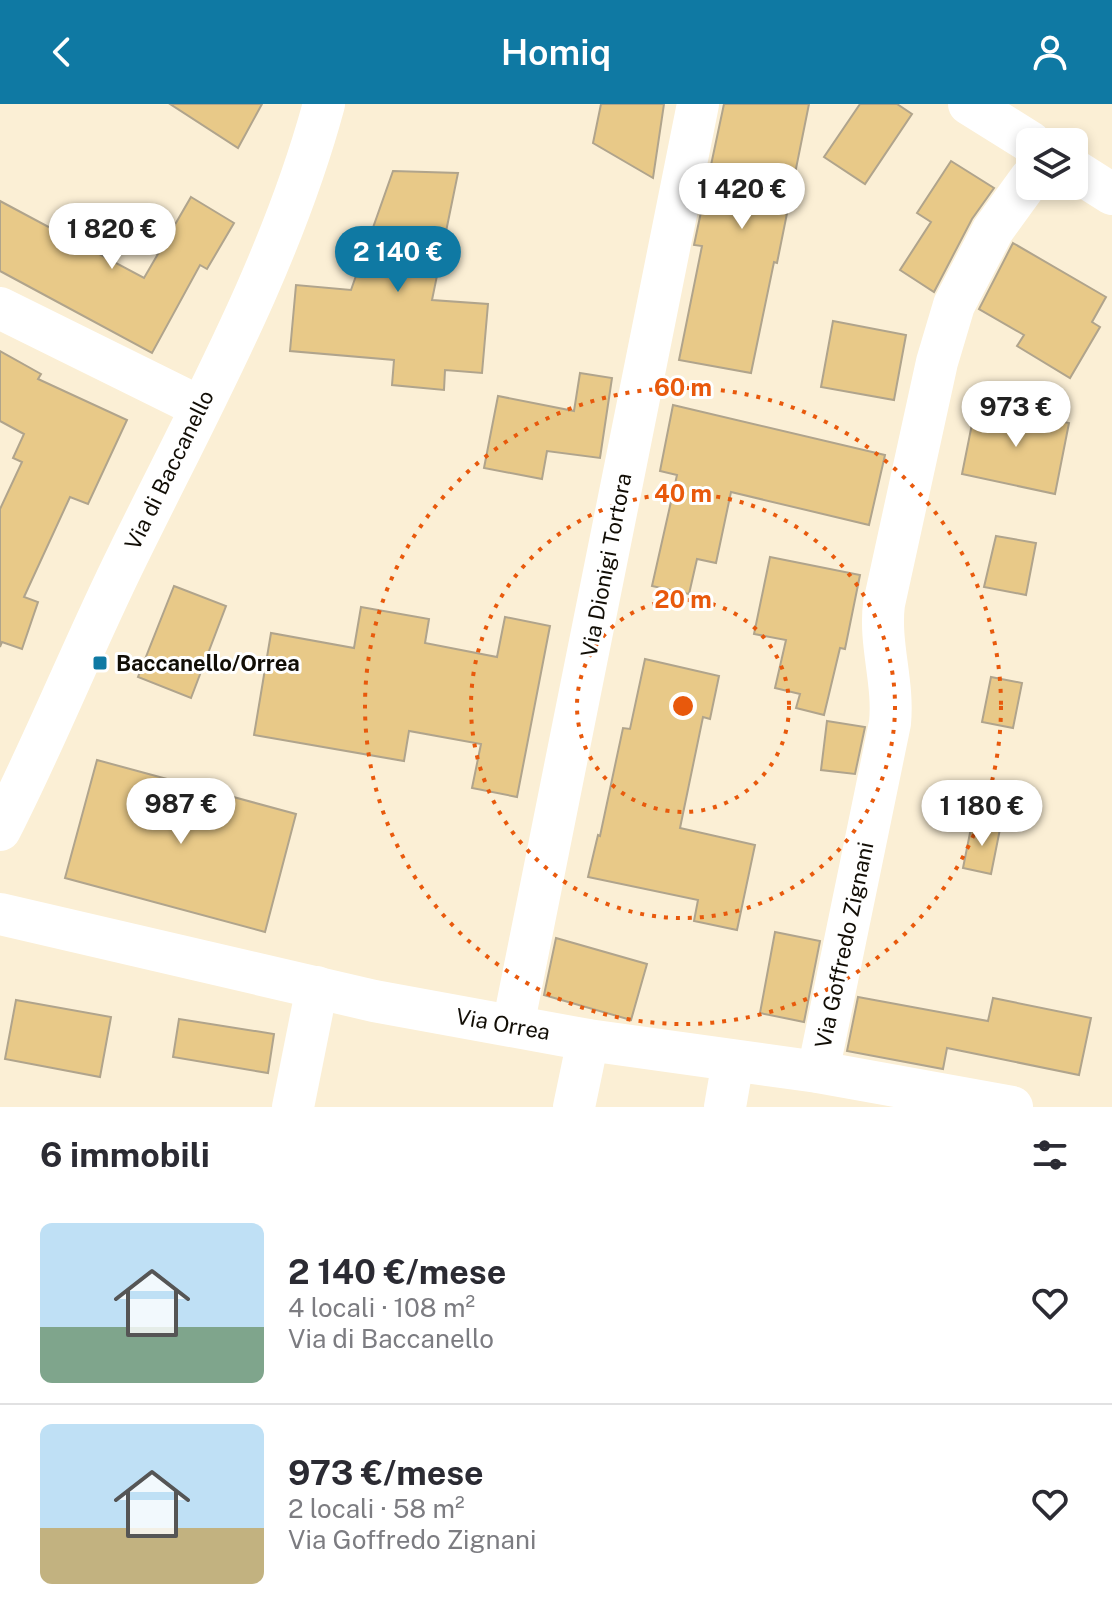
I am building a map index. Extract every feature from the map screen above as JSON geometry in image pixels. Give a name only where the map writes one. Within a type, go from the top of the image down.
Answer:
[{"type":"street","name":"Via di Baccanello","points":[[6,807],[249,306],[289,216],[324,104]]},
{"type":"street","name":"Via Dionigi Tortora","points":[[513,1026],[698,104]]},
{"type":"street","points":[[969,104],[1016,133]]},
{"type":"street","points":[[1088,179],[1112,194]]},
{"type":"street","name":"Via Goffredo Zignani","points":[[818,1072],[890,723],[891,683],[882,627],[884,604],[937,362],[962,285],[993,230],[1016,198]]},
{"type":"street","points":[[0,308],[200,407]]},
{"type":"street","name":"Via Orrea","points":[[0,914],[317,987],[513,1026],[588,1040],[818,1072],[996,1105]]},
{"type":"street","points":[[293,1107],[317,987]]},
{"type":"street","points":[[574,1107],[588,1040]]},
{"type":"street","points":[[725,1107],[733,1061]]},
{"type":"building","points":[[170,104],[262,104],[238,148]]},
{"type":"building","points":[[601,104],[664,104],[653,178],[593,143]]},
{"type":"building","points":[[724,104],[809,104],[751,373],[679,360],[702,246],[694,245]]},
{"type":"building","points":[[860,104],[897,104],[912,114],[865,184],[824,157]]},
{"type":"building","points":[[951,161],[994,188],[972,219],[934,292],[900,270],[931,222],[917,213]]},
{"type":"building","points":[[393,171],[458,173],[432,300],[488,304],[482,373],[445,370],[444,390],[392,385],[394,360],[290,351],[296,285],[351,290]]},
{"type":"building","points":[[191,197],[234,223],[207,269],[200,265],[152,353],[0,271],[0,201],[144,278]]},
{"type":"building","points":[[1013,243],[1106,297],[1092,322],[1100,327],[1070,378],[1017,346],[1024,335],[979,309]]},
{"type":"building","points":[[833,321],[906,335],[894,400],[821,387]]},
{"type":"building","points":[[0,351],[41,374],[38,379],[127,420],[88,504],[70,497],[24,597],[38,602],[22,649],[2,642],[0,647],[0,509],[22,462],[13,458],[24,434],[0,421]]},
{"type":"building","points":[[580,373],[612,378],[600,458],[547,451],[542,479],[484,468],[498,396],[574,411]]},
{"type":"building","points":[[976,404],[1069,423],[1055,494],[962,474]]},
{"type":"building","points":[[673,405],[885,455],[869,525],[731,492],[716,563],[697,559],[689,594],[652,586],[677,475],[660,471]]},
{"type":"building","points":[[996,536],[1036,543],[1026,595],[984,587]]},
{"type":"building","points":[[770,557],[860,575],[845,649],[840,648],[824,715],[796,708],[800,694],[775,688],[786,640],[754,634]]},
{"type":"building","points":[[174,586],[226,606],[191,698],[138,677]]},
{"type":"building","points":[[361,607],[429,619],[425,643],[497,657],[505,617],[550,626],[517,797],[472,788],[481,744],[409,731],[404,761],[254,735],[271,633],[354,648]]},
{"type":"building","points":[[645,659],[719,676],[710,719],[703,717],[680,828],[755,845],[737,930],[694,921],[698,900],[588,877],[623,728],[630,729]]},
{"type":"building","points":[[991,677],[1022,683],[1013,728],[982,722]]},
{"type":"building","points":[[827,721],[865,727],[855,774],[821,770]]},
{"type":"building","points":[[97,760],[296,814],[265,932],[65,878]]},
{"type":"building","points":[[972,823],[1000,829],[991,874],[963,868]]},
{"type":"building","points":[[775,932],[820,941],[804,1022],[760,1013]]},
{"type":"building","points":[[556,938],[647,964],[631,1020],[544,995]]},
{"type":"building","points":[[858,997],[988,1021],[993,998],[1091,1018],[1079,1075],[947,1048],[943,1069],[847,1051]]},
{"type":"building","points":[[16,1000],[111,1017],[100,1077],[5,1059]]},
{"type":"building","points":[[179,1019],[274,1034],[268,1073],[173,1057]]},
{"type":"place","name":"Baccanello/Orrea","points":[[100,663]]}]
